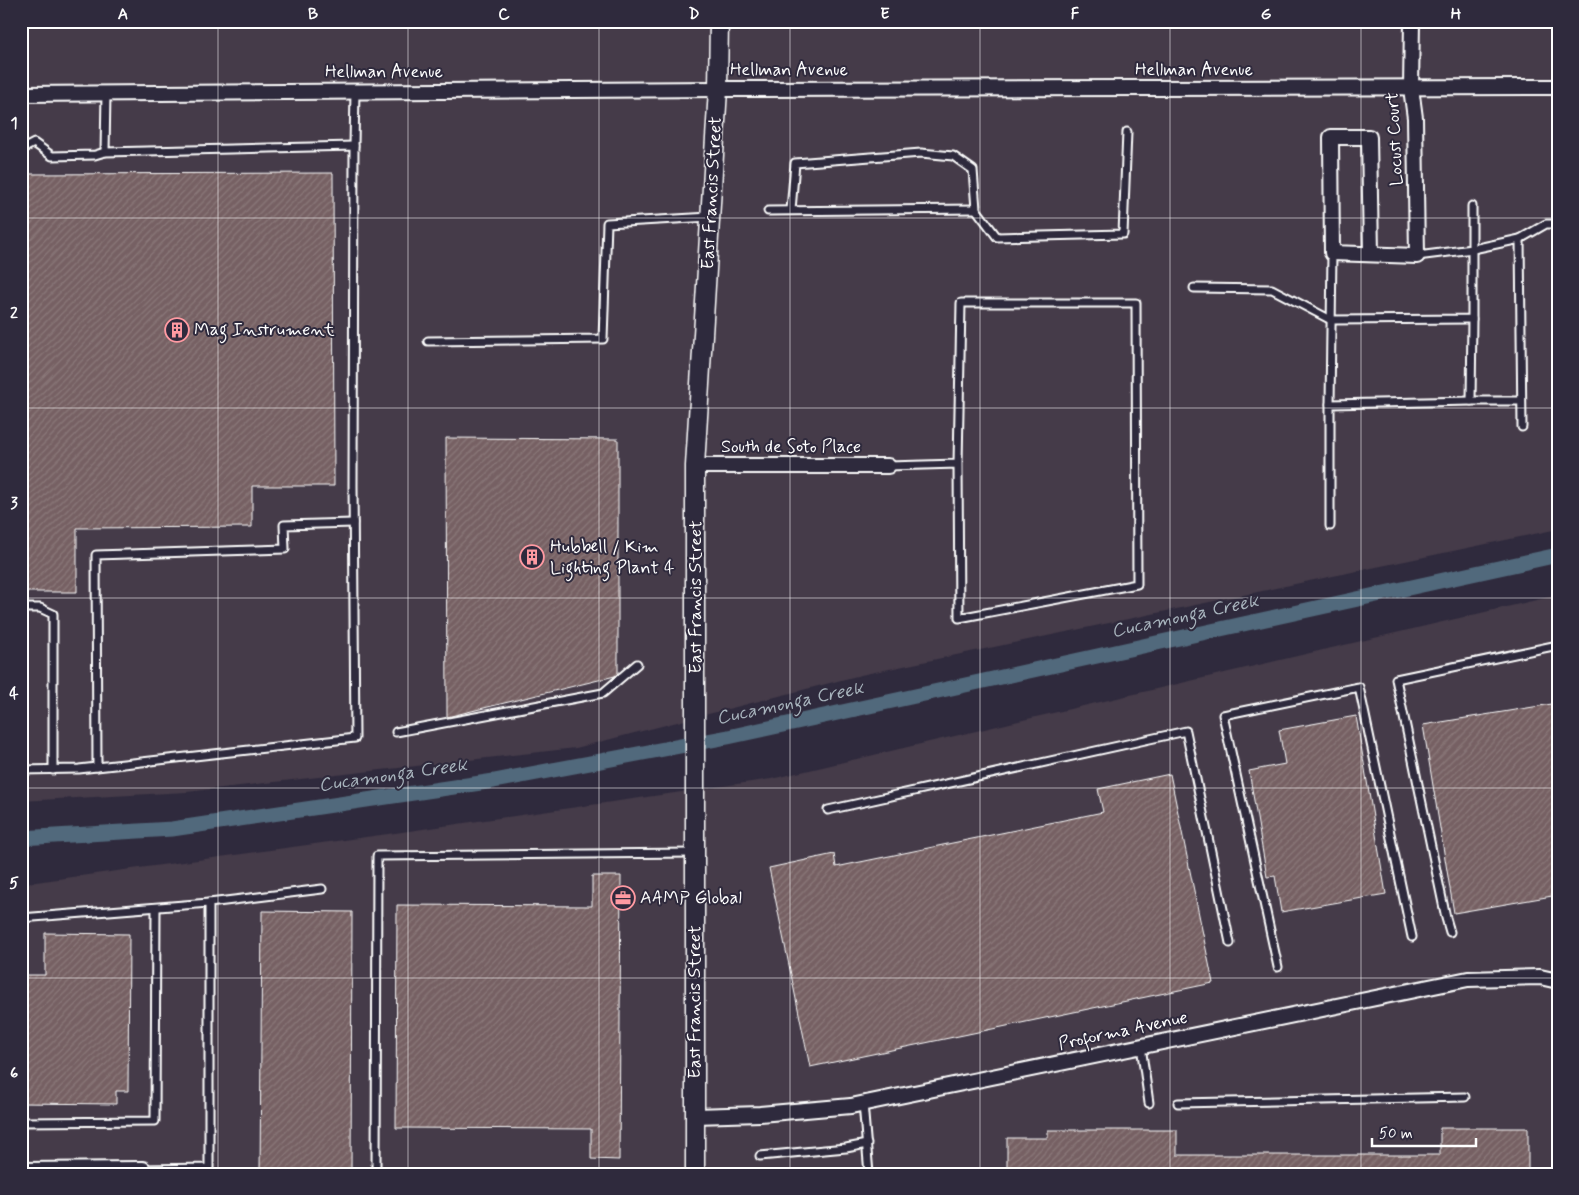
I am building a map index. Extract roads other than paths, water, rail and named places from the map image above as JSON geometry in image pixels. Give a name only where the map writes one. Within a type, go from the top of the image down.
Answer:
[{"type":"street","name":"East Francis Street","points":[[695,1174],[695,466],[718,88],[719,21]]},
{"type":"street","name":"Locust Court","points":[[1412,21],[1411,88],[1414,118],[1417,256]]},
{"type":"street","name":"Hellman Avenue","points":[[21,94],[718,88],[1558,87]]},
{"type":"street","points":[[1371,254],[1369,137],[1331,137],[1332,253],[1417,256]]},
{"type":"street","name":"South de Soto Place","points":[[695,466],[888,466]]},
{"type":"street","name":"Proforma Avenue","points":[[695,1116],[760,1114],[863,1103],[1468,979],[1540,977],[1558,981]]},
{"type":"street","points":[[26,1171],[143,1169]]},
{"type":"lane","points":[[21,770],[97,767],[355,738],[355,91]]},
{"type":"lane","points":[[105,152],[106,93]]},
{"type":"lane","points":[[791,210],[795,163],[922,153],[953,156],[973,170],[976,209],[997,237],[1123,234],[1127,132]]},
{"type":"lane","points":[[21,150],[34,143],[52,156],[95,155],[105,152],[354,146]]},
{"type":"lane","points":[[1471,401],[1472,206]]},
{"type":"lane","points":[[768,210],[976,209]]},
{"type":"lane","points":[[428,341],[603,339],[607,223],[711,217]]},
{"type":"lane","points":[[1417,256],[1473,249],[1520,239],[1546,224],[1558,224]]},
{"type":"lane","points":[[1520,239],[1522,427]]},
{"type":"lane","points":[[1330,526],[1332,253]]},
{"type":"lane","points":[[1194,288],[1272,289],[1331,320],[1472,318]]},
{"type":"lane","points":[[961,303],[1136,303],[1137,584],[960,618],[958,464],[961,303]]},
{"type":"lane","points":[[1330,404],[1521,401]]},
{"type":"lane","points":[[888,466],[958,464]]},
{"type":"lane","points":[[97,767],[96,555],[285,549],[284,525],[354,523]]},
{"type":"lane","points":[[21,608],[40,608],[53,614],[54,770]]},
{"type":"lane","points":[[1450,932],[1396,679],[1558,645]]},
{"type":"lane","points":[[396,732],[603,693],[637,664]]},
{"type":"lane","points":[[1278,967],[1223,715],[1358,687],[1412,937]]},
{"type":"lane","points":[[828,810],[1186,730],[1230,943]]},
{"type":"lane","points":[[376,1174],[377,856],[696,853]]},
{"type":"lane","points":[[21,918],[209,903],[322,889]]},
{"type":"lane","points":[[143,1169],[209,1171],[209,903]]},
{"type":"lane","points":[[21,1122],[155,1121],[156,908]]},
{"type":"lane","points":[[1141,1046],[1149,1103]]},
{"type":"lane","points":[[1178,1103],[1464,1098]]},
{"type":"lane","points":[[863,1103],[869,1174]]},
{"type":"lane","points":[[760,1156],[846,1148],[867,1144]]},
{"type":"waterway","name":"Cucamonga Creek","points":[[21,838],[172,829],[494,781],[728,737],[1558,555]]},
{"type":"place","name":"Mag Instrument","points":[[177,330]]},
{"type":"place","name":"Hubbell / Kim Lighting Plant 4","points":[[532,557]]},
{"type":"place","name":"AAMP Global","points":[[623,898]]}]
